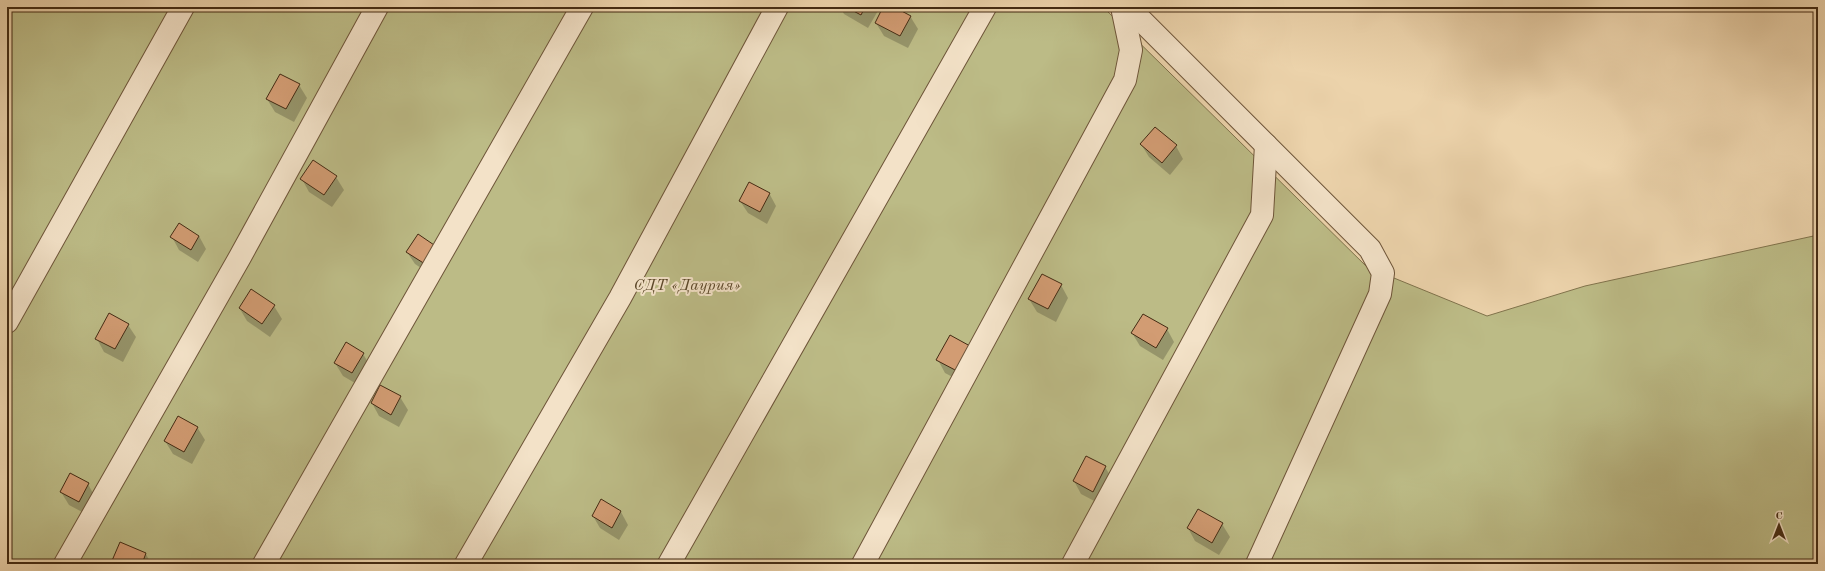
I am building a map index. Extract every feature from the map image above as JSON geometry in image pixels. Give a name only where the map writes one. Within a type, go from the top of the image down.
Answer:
[{"type":"lane","points":[[7,322],[183,7]]},
{"type":"lane","points":[[65,564],[244,250],[378,7]]},
{"type":"lane","points":[[264,564],[582,7]]},
{"type":"lane","points":[[466,564],[620,298],[777,7]]},
{"type":"lane","points":[[669,564],[985,7]]},
{"type":"lane","points":[[863,564],[1125,80],[1131,50],[1122,7]]},
{"type":"lane","points":[[1128,7],[1370,249],[1383,273],[1380,294],[1257,564]]},
{"type":"lane","points":[[1073,564],[1262,215],[1266,145]]},
{"type":"green space","name":"СДТ «Даурия»","points":[[7,7],[1103,7],[1367,267],[1487,316],[1585,286],[1818,235],[1818,564],[7,564]]},
{"type":"building","points":[[846,7],[865,7],[861,15]]},
{"type":"building","points":[[883,7],[894,7],[911,16],[900,36],[875,23]]},
{"type":"building","points":[[280,74],[300,84],[286,109],[266,99]]},
{"type":"building","points":[[1155,127],[1177,145],[1162,163],[1140,144]]},
{"type":"building","points":[[313,160],[337,176],[324,195],[300,179]]},
{"type":"building","points":[[749,182],[770,193],[760,212],[739,201]]},
{"type":"building","points":[[179,223],[199,236],[191,250],[170,237]]},
{"type":"building","points":[[418,234],[437,247],[425,264],[406,252]]},
{"type":"building","points":[[1042,274],[1062,284],[1048,309],[1028,299]]},
{"type":"building","points":[[251,289],[275,305],[262,324],[239,308]]},
{"type":"building","points":[[109,313],[129,324],[115,349],[95,339]]},
{"type":"building","points":[[1143,314],[1168,328],[1156,348],[1131,333]]},
{"type":"building","points":[[950,335],[970,346],[957,371],[936,360]]},
{"type":"building","points":[[346,342],[364,353],[352,373],[334,363]]},
{"type":"building","points":[[380,385],[401,396],[391,415],[371,403]]},
{"type":"building","points":[[178,416],[198,427],[184,452],[164,441]]},
{"type":"building","points":[[1086,456],[1106,466],[1093,492],[1073,481]]},
{"type":"building","points":[[70,473],[89,483],[79,502],[60,492]]},
{"type":"building","points":[[601,499],[621,511],[612,528],[592,516]]},
{"type":"building","points":[[1198,509],[1223,523],[1212,543],[1187,528]]},
{"type":"building","points":[[120,542],[146,553],[142,564],[111,563]]}]
